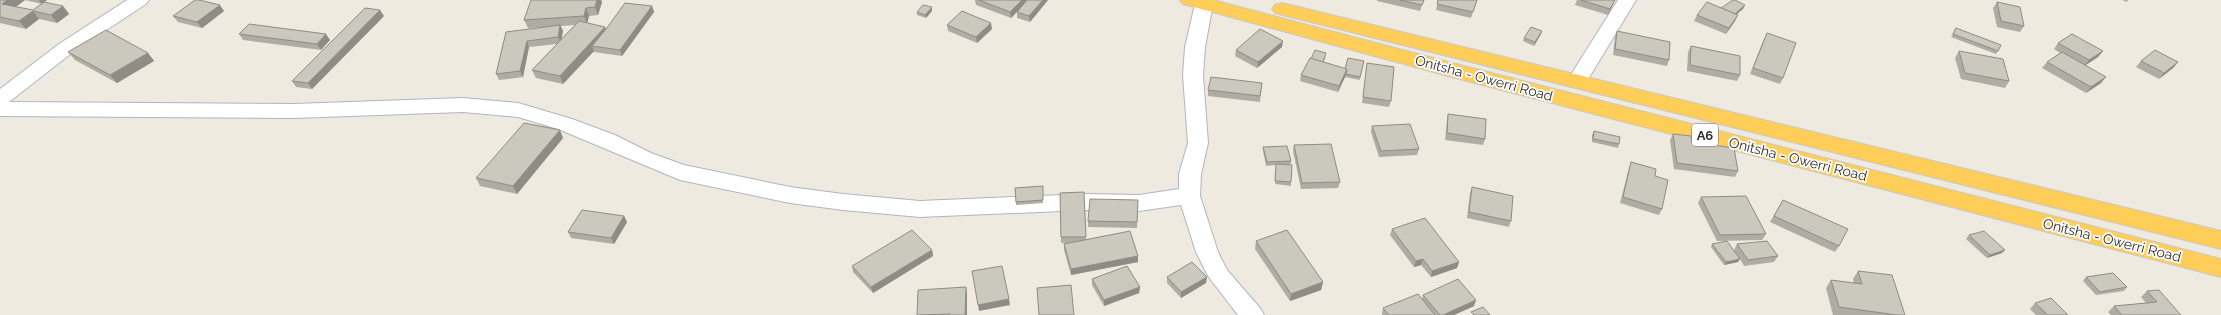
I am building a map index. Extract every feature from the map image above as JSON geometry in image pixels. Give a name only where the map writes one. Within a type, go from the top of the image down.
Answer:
[{"type":"highway","name":"Onitsha - Owerri Road","points":[[1244,0],[2221,240]]},
{"type":"highway","name":"Onitsha - Owerri Road","points":[[1197,2],[1460,72],[2221,268]]},
{"type":"street","points":[[0,99],[66,48],[140,0]]},
{"type":"street","points":[[1577,81],[1627,0]]},
{"type":"street","points":[[1197,2],[1196,46],[1193,76],[1198,123],[1198,143],[1190,174],[1189,196],[1207,252],[1219,276],[1252,315]]},
{"type":"street","points":[[0,109],[294,111],[463,105],[490,106],[518,110],[565,124],[608,140],[644,158],[680,172],[790,195],[843,202],[920,209],[1026,204],[1139,203],[1189,196]]},
{"type":"building","points":[[0,0],[7,0],[2,4],[33,10],[44,2],[63,6],[51,15],[33,11],[19,21],[0,17]]},
{"type":"building","points":[[195,0],[220,5],[197,22],[173,16]]},
{"type":"building","points":[[531,0],[597,0],[595,7],[586,8],[584,16],[524,20]]},
{"type":"building","points":[[979,0],[1022,0],[1010,12]]},
{"type":"building","points":[[1027,0],[1043,0],[1029,16],[1017,12]]},
{"type":"building","points":[[1400,0],[1424,0],[1422,5]]},
{"type":"building","points":[[1438,0],[1477,0],[1473,12],[1437,4]]},
{"type":"building","points":[[1581,0],[1615,0],[1610,9]]},
{"type":"building","points":[[1733,0],[1745,5],[1735,14],[1721,8]]},
{"type":"building","points":[[1707,2],[1738,15],[1729,28],[1697,15]]},
{"type":"building","points":[[1997,2],[2020,7],[2024,26],[2001,21]]},
{"type":"building","points":[[625,3],[652,6],[620,50],[592,46],[606,29]]},
{"type":"building","points":[[923,5],[932,7],[925,15],[917,12]]},
{"type":"building","points":[[365,8],[380,10],[308,83],[292,81]]},
{"type":"building","points":[[962,11],[991,23],[976,37],[947,25]]},
{"type":"building","points":[[579,21],[605,27],[560,76],[532,70]]},
{"type":"building","points":[[249,24],[326,34],[317,44],[239,34]]},
{"type":"building","points":[[560,25],[558,37],[527,41],[520,71],[496,74],[506,32]]},
{"type":"building","points":[[1531,27],[1542,31],[1535,42],[1524,38]]},
{"type":"building","points":[[1956,28],[2001,45],[1998,51],[1953,34]]},
{"type":"building","points":[[1260,29],[1283,41],[1258,62],[1236,50]]},
{"type":"building","points":[[106,30],[148,53],[110,75],[68,52]]},
{"type":"building","points":[[1617,31],[1670,42],[1669,60],[1615,49]]},
{"type":"building","points":[[1767,33],[1796,43],[1783,78],[1753,68]]},
{"type":"building","points":[[2072,34],[2103,51],[2089,60],[2058,43]]},
{"type":"building","points":[[1691,46],[1740,56],[1740,75],[1690,65]]},
{"type":"building","points":[[1315,50],[1326,53],[1323,62],[1311,59]]},
{"type":"building","points":[[2155,50],[2178,62],[2164,73],[2141,61]]},
{"type":"building","points":[[1959,51],[2003,59],[2009,81],[1965,73]]},
{"type":"building","points":[[2062,52],[2106,77],[2091,87],[2047,62]]},
{"type":"building","points":[[1310,58],[1347,69],[1339,86],[1301,75]]},
{"type":"building","points":[[1348,58],[1364,61],[1360,77],[1346,74],[1347,69],[1345,69]]},
{"type":"building","points":[[1367,63],[1394,67],[1391,101],[1363,97]]},
{"type":"building","points":[[1211,77],[1262,83],[1260,96],[1208,90]]},
{"type":"building","points":[[1448,114],[1486,119],[1485,139],[1447,133]]},
{"type":"building","points":[[524,123],[560,130],[513,186],[476,178]]},
{"type":"building","points":[[1410,124],[1419,149],[1381,151],[1372,126]]},
{"type":"building","points":[[1594,131],[1620,137],[1619,144],[1593,139]]},
{"type":"building","points":[[1673,134],[1691,136],[1692,142],[1734,148],[1738,171],[1677,163]]},
{"type":"building","points":[[1331,144],[1340,182],[1302,183],[1294,145]]},
{"type":"building","points":[[1287,146],[1291,161],[1267,162],[1263,147]]},
{"type":"building","points":[[1631,162],[1656,169],[1655,176],[1668,180],[1662,209],[1623,197]]},
{"type":"building","points":[[1276,164],[1292,165],[1291,182],[1275,181]]},
{"type":"building","points":[[1043,186],[1043,200],[1016,202],[1015,188]]},
{"type":"building","points":[[1472,187],[1513,196],[1511,221],[1469,212]]},
{"type":"building","points":[[1084,192],[1086,237],[1061,237],[1060,193]]},
{"type":"building","points":[[1746,196],[1766,234],[1720,235],[1701,197]]},
{"type":"building","points":[[1090,199],[1138,200],[1137,222],[1088,221]]},
{"type":"building","points":[[1783,200],[1848,229],[1839,246],[1774,216]]},
{"type":"building","points":[[582,210],[624,216],[611,238],[568,232]]},
{"type":"building","points":[[1425,218],[1459,262],[1432,271],[1423,259],[1416,261],[1392,229]]},
{"type":"building","points":[[912,230],[932,250],[871,287],[852,266]]},
{"type":"building","points":[[1287,230],[1323,282],[1291,294],[1256,241]]},
{"type":"building","points":[[1130,231],[1138,256],[1071,269],[1064,244]]},
{"type":"building","points":[[1984,231],[2005,250],[1990,255],[1969,235]]},
{"type":"building","points":[[1727,241],[1740,259],[1726,262],[1712,244]]},
{"type":"building","points":[[1767,241],[1778,256],[1748,260],[1737,244]]},
{"type":"building","points":[[1192,262],[1207,277],[1181,292],[1167,277]]},
{"type":"building","points":[[1002,266],[1009,299],[978,305],[972,271]]},
{"type":"building","points":[[1127,266],[1140,287],[1104,300],[1092,279]]},
{"type":"building","points":[[1858,271],[1892,275],[1905,315],[1839,307],[1831,280],[1862,284]]},
{"type":"building","points":[[2113,273],[2127,287],[2100,292],[2086,277]]},
{"type":"building","points":[[1458,279],[1476,300],[1440,315],[1423,295]]},
{"type":"building","points":[[1071,285],[1074,315],[1039,315],[1037,288]]},
{"type":"building","points":[[966,287],[965,315],[917,315],[918,290]]},
{"type":"building","points":[[2159,290],[2181,315],[2122,315],[2114,306],[2157,302],[2147,291]]},
{"type":"building","points":[[1418,294],[1435,315],[1389,315],[1383,308]]},
{"type":"building","points":[[2051,298],[2068,315],[2048,315],[2035,303]]},
{"type":"building","points":[[1483,307],[1490,315],[1474,315],[1471,312]]}]
